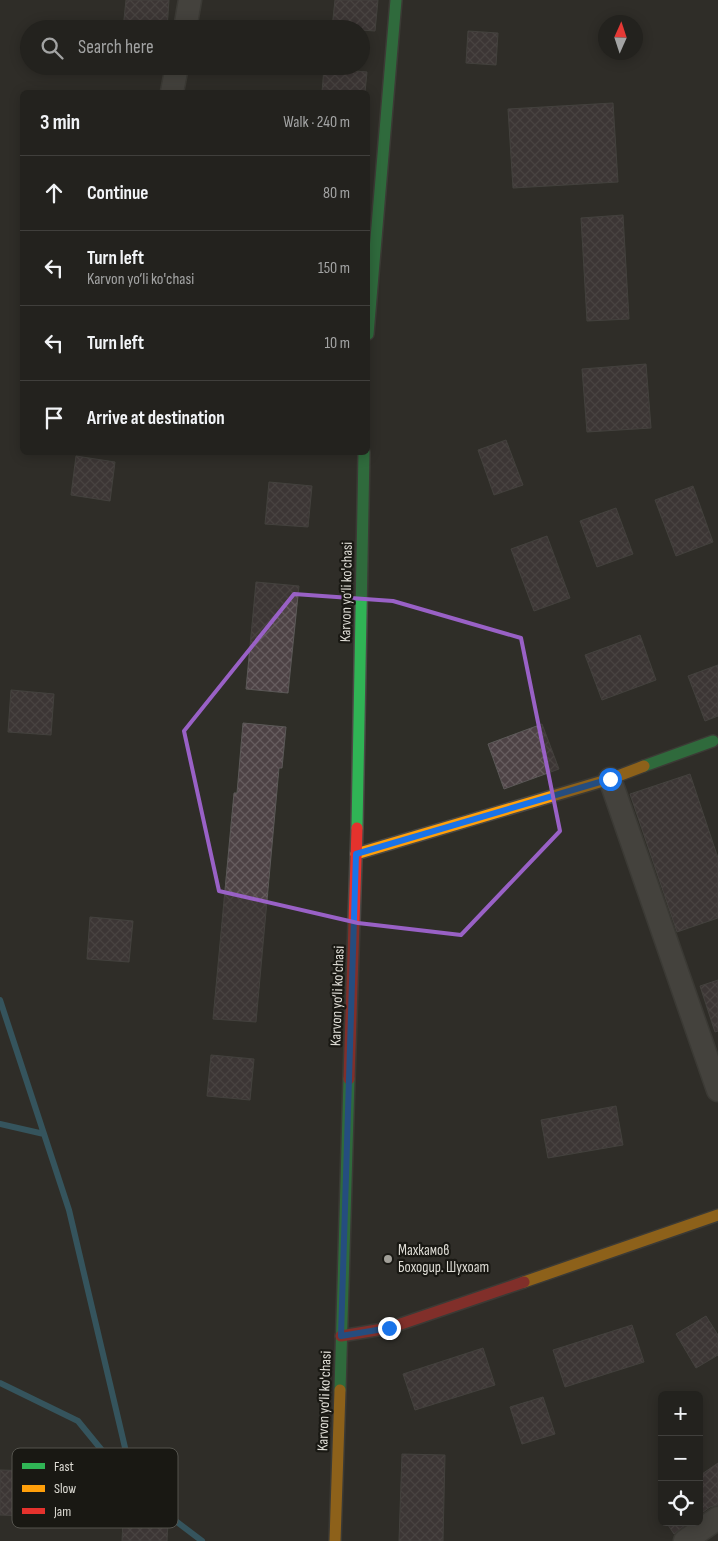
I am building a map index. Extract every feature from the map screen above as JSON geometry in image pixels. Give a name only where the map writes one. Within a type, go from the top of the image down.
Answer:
[{"type":"street","points":[[187,20],[190,0]]},
{"type":"street","points":[[370,310],[396,0]]},
{"type":"street","points":[[172,90],[175,75]]},
{"type":"street","name":"Karvon yo‘li ko'chasi","points":[[336,1541],[356,854],[364,455]]},
{"type":"street","points":[[356,854],[610,779],[713,741]]},
{"type":"street","points":[[610,779],[718,1090]]},
{"type":"street","points":[[341,1336],[389,1328],[718,1215]]},
{"type":"street","points":[[685,1541],[718,1518]]},
{"type":"highlighted area","points":[[294,594],[393,601],[521,638],[560,831],[461,935],[358,923],[219,891],[184,731]]},
{"type":"building","points":[[126,0],[169,0],[168,20],[124,20]]},
{"type":"building","points":[[335,0],[378,0],[375,31],[370,31],[370,20],[333,20]]},
{"type":"building","points":[[468,31],[498,33],[496,65],[466,63]]},
{"type":"building","points":[[323,75],[367,75],[365,90],[322,90]]},
{"type":"building","points":[[613,103],[618,182],[513,188],[508,109]]},
{"type":"building","points":[[623,215],[629,319],[587,321],[581,218]]},
{"type":"building","points":[[646,364],[651,428],[587,432],[582,369]]},
{"type":"building","points":[[506,440],[523,485],[494,495],[478,450]]},
{"type":"building","points":[[76,456],[115,462],[110,501],[71,495]]},
{"type":"building","points":[[269,482],[312,486],[308,527],[265,524]]},
{"type":"building","points":[[693,486],[713,542],[676,556],[655,500]]},
{"type":"building","points":[[616,508],[633,554],[597,567],[580,521]]},
{"type":"building","points":[[547,536],[570,598],[534,611],[511,549]]},
{"type":"building","points":[[256,582],[299,586],[288,693],[246,689]]},
{"type":"building","points":[[640,635],[656,680],[602,700],[585,655]]},
{"type":"building","points":[[718,665],[718,716],[705,721],[688,676]]},
{"type":"building","points":[[11,690],[54,694],[51,735],[8,732]]},
{"type":"building","points":[[243,723],[286,727],[282,768],[279,768],[256,1022],[213,1019],[234,793],[237,793]]},
{"type":"building","points":[[542,724],[559,769],[504,789],[488,744]]},
{"type":"building","points":[[690,774],[718,858],[718,918],[677,932],[630,794]]},
{"type":"building","points":[[90,917],[133,921],[129,962],[87,959]]},
{"type":"building","points":[[718,980],[718,1031],[715,1032],[700,986]]},
{"type":"building","points":[[211,1055],[254,1059],[250,1100],[207,1096]]},
{"type":"building","points":[[616,1106],[623,1145],[548,1158],[541,1120]]},
{"type":"building","points":[[706,1316],[718,1335],[718,1355],[696,1368],[676,1334]]},
{"type":"building","points":[[632,1325],[644,1362],[565,1387],[553,1350]]},
{"type":"building","points":[[483,1348],[495,1385],[415,1410],[403,1374]]},
{"type":"building","points":[[543,1397],[555,1434],[522,1444],[510,1407]]},
{"type":"building","points":[[402,1454],[445,1455],[443,1541],[399,1541]]},
{"type":"building","points":[[718,1463],[718,1505],[710,1507],[703,1512],[703,1481],[703,1473]]},
{"type":"building","points":[[0,1470],[12,1470],[12,1515],[0,1515]]},
{"type":"building","points":[[669,1526],[684,1526],[674,1534]]},
{"type":"building","points":[[123,1528],[168,1528],[167,1541],[122,1541]]},
{"type":"waterway","points":[[0,1000],[69,1210],[125,1448]]},
{"type":"waterway","points":[[0,1124],[44,1134]]},
{"type":"waterway","points":[[0,1383],[78,1421],[100,1448]]},
{"type":"waterway","points":[[178,1523],[202,1541]]},
{"type":"traffic: fast","points":[[370,310],[396,0]]},
{"type":"traffic: fast","points":[[357,828],[364,455]]},
{"type":"traffic: fast","points":[[644,766],[713,741]]},
{"type":"traffic: fast","points":[[340,1390],[349,1079]]},
{"type":"traffic: slow","points":[[356,854],[610,779],[644,766]]},
{"type":"traffic: slow","points":[[524,1282],[718,1215]]},
{"type":"traffic: slow","points":[[335,1541],[340,1390]]},
{"type":"traffic: jam","points":[[349,1079],[357,828]]},
{"type":"traffic: jam","points":[[341,1336],[389,1328],[524,1282]]},
{"type":"place","name":"Махкамов Боходир. Шухоат","points":[[388,1259]]},
{"type":"route","points":[[389,1328],[341,1336],[356,854],[610,779]]}]
